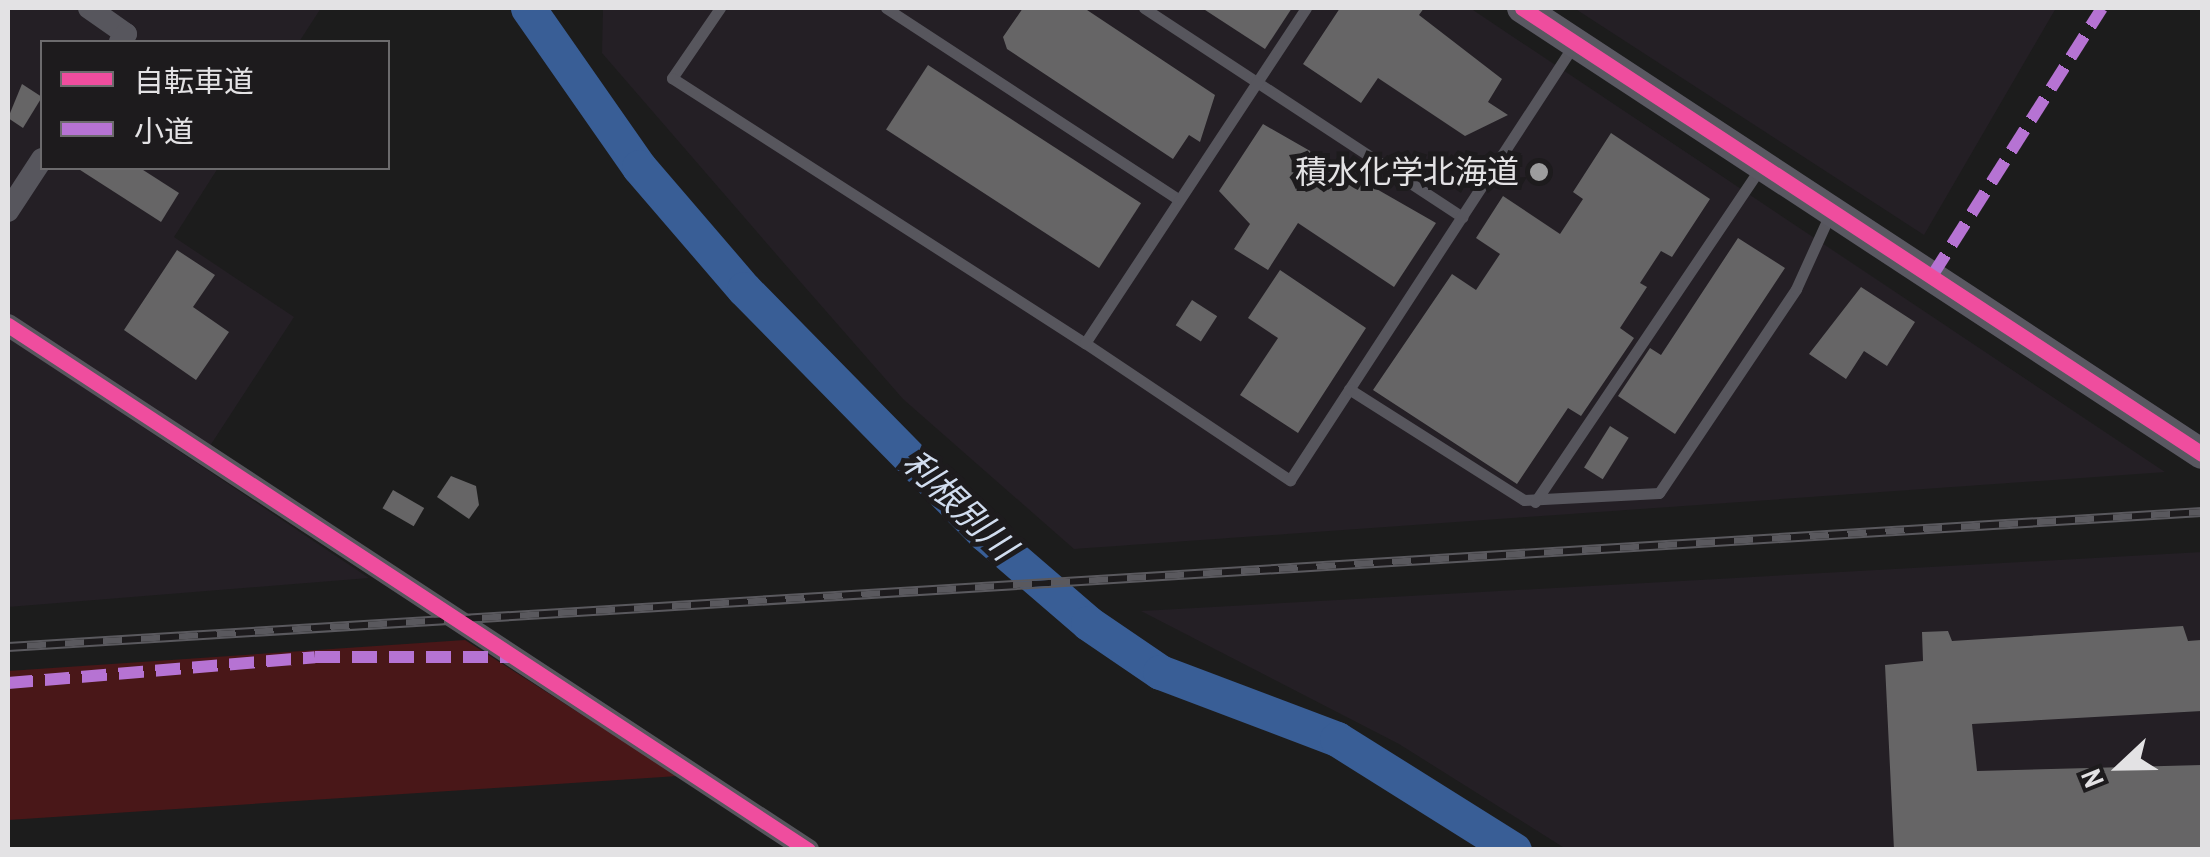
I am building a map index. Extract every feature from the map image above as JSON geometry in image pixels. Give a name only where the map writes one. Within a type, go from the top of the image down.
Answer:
[{"type":"street","points":[[89,8],[126,34],[122,40]]},
{"type":"street","points":[[1522,8],[2202,454]]},
{"type":"street","points":[[8,212],[40,162]]},
{"type":"street","points":[[8,325],[808,850]]},
{"type":"lane","points":[[720,8],[672,78],[1085,343],[1290,480],[1576,42]]},
{"type":"lane","points":[[886,8],[1179,200]]},
{"type":"lane","points":[[1144,8],[1462,217]]},
{"type":"lane","points":[[1085,343],[1306,8]]},
{"type":"lane","points":[[1536,502],[1762,165]]},
{"type":"lane","points":[[1349,389],[1536,502],[1660,493],[1796,290],[1832,210]]},
{"type":"shaded area","points":[[8,8],[321,8],[300,40],[40,40],[40,170],[217,170],[174,237],[294,317],[208,449],[8,314]]},
{"type":"shaded area","points":[[603,8],[1470,8],[2165,472],[1074,549],[903,399],[783,262],[602,53]]},
{"type":"shaded area","points":[[1574,8],[2056,8],[1924,235]]},
{"type":"shaded area","points":[[8,337],[369,578],[8,607]]},
{"type":"shaded area","points":[[2202,552],[2202,849],[1566,849],[1399,744],[1141,611]]},
{"type":"shaded area","points":[[465,640],[678,776],[8,820],[8,671]]},
{"type":"building","points":[[1023,8],[1084,8],[1215,95],[1200,142],[1189,135],[1173,159],[1007,49],[1003,37]]},
{"type":"building","points":[[1202,8],[1292,8],[1265,49]]},
{"type":"building","points":[[1340,8],[1424,8],[1419,15],[1502,79],[1488,102],[1508,115],[1465,136],[1378,78],[1361,103],[1303,64]]},
{"type":"building","points":[[928,65],[1141,203],[1099,268],[886,130]]},
{"type":"building","points":[[22,84],[40,96],[23,128],[8,118]]},
{"type":"building","points":[[1263,124],[1436,223],[1394,287],[1298,223],[1268,270],[1234,249],[1250,224],[1219,191]]},
{"type":"building","points":[[1611,133],[1710,199],[1672,257],[1661,251],[1640,283],[1647,287],[1620,328],[1634,338],[1581,416],[1568,408],[1517,484],[1373,390],[1452,274],[1476,290],[1500,254],[1476,238],[1503,196],[1560,234],[1583,199],[1573,192]]},
{"type":"building","points":[[80,170],[143,170],[179,193],[161,222]]},
{"type":"building","points":[[1738,238],[1785,268],[1675,434],[1618,396],[1650,348],[1661,355]]},
{"type":"building","points":[[177,250],[215,275],[193,307],[229,332],[196,380],[124,330]]},
{"type":"building","points":[[1280,270],[1366,328],[1298,433],[1240,395],[1278,338],[1248,318]]},
{"type":"building","points":[[1861,287],[1915,322],[1887,366],[1864,351],[1846,379],[1809,354]]},
{"type":"building","points":[[1192,300],[1217,316],[1201,341],[1176,325]]},
{"type":"building","points":[[1610,426],[1629,438],[1603,479],[1584,468]]},
{"type":"building","points":[[451,476],[476,486],[479,505],[469,519],[437,497]]},
{"type":"building","points":[[393,490],[424,508],[414,526],[382,508]]},
{"type":"building","points":[[2183,626],[2188,641],[2201,640],[2202,711],[1972,724],[1977,771],[2202,765],[2202,850],[1894,850],[1885,665],[1923,661],[1922,632],[1948,631],[1952,641]]},
{"type":"waterway","name":"利根別川","points":[[528,8],[639,167],[744,289],[985,534],[1088,623],[1160,672],[1337,739],[1514,850]]},
{"type":"railway","points":[[8,647],[2202,512]]},
{"type":"marked path","points":[[1932,276],[2102,8]]},
{"type":"marked path","points":[[8,683],[315,657],[512,657]]},
{"type":"cycle path","points":[[1522,8],[2202,454]]},
{"type":"cycle path","points":[[8,325],[808,850]]},
{"type":"place","name":"積水化学北海道","points":[[1539,172]]}]
